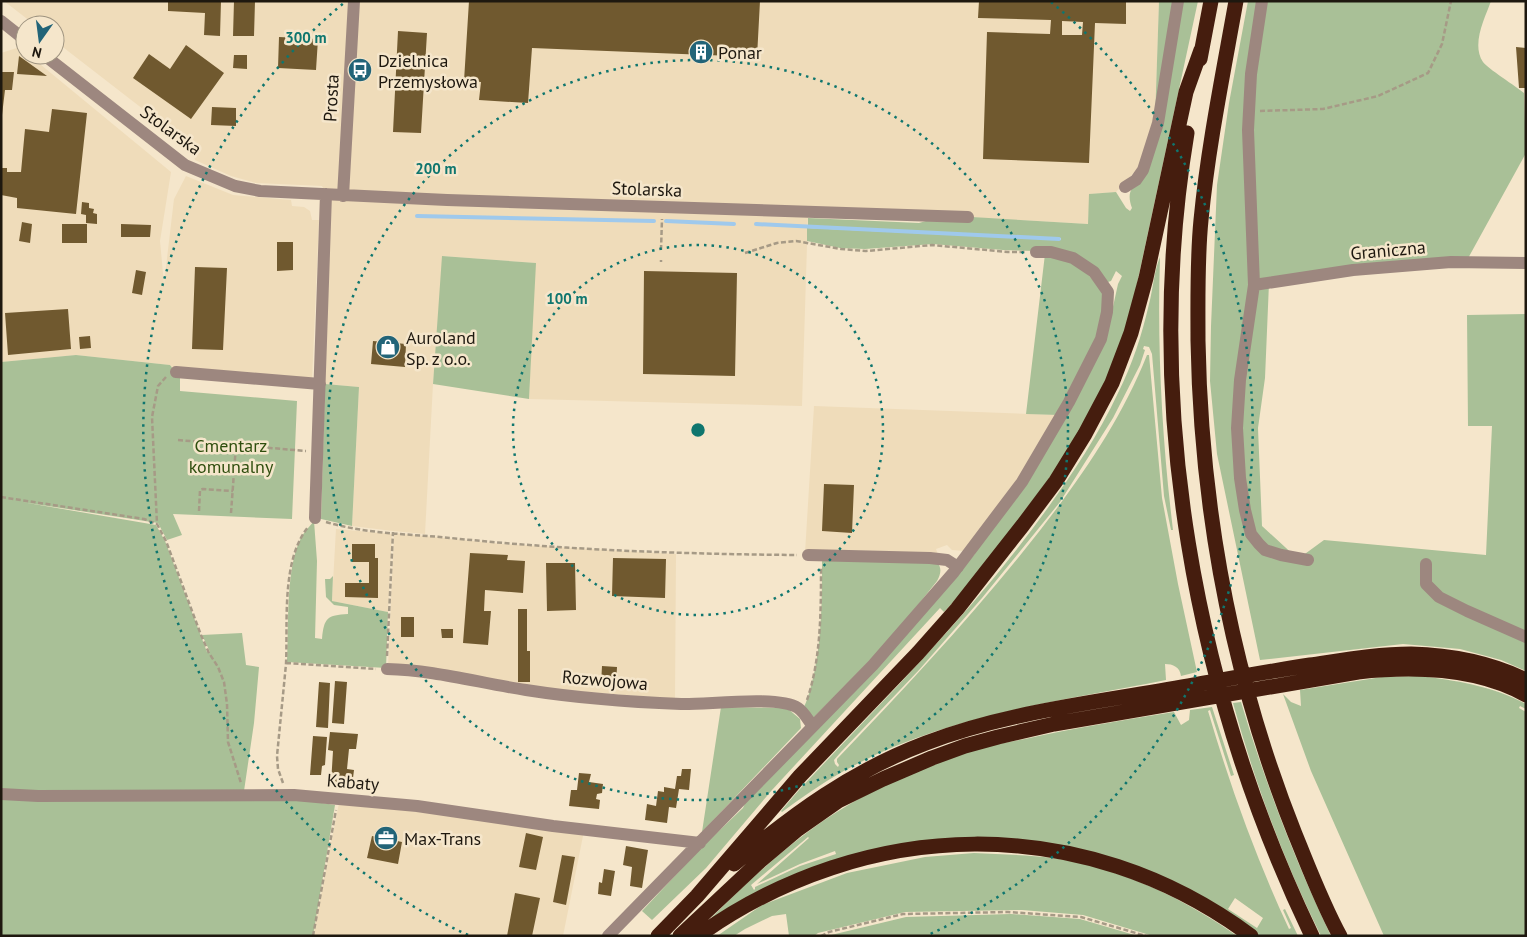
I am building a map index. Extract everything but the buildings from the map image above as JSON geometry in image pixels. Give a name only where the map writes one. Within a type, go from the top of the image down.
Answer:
[{"type":"highway","points":[[1211,1],[1178,187],[1174,224],[1172,293],[1173,373],[1177,453],[1185,523],[1212,659],[1241,761],[1267,834],[1312,936]]},
{"type":"highway","points":[[1236,1],[1209,158],[1201,222],[1198,294],[1202,441],[1228,618],[1256,725],[1278,791],[1303,855],[1340,936]]},
{"type":"highway","points":[[658,936],[697,896],[800,776],[918,653],[957,609],[1056,481],[1085,434],[1112,383],[1132,333],[1146,278],[1186,92],[1201,50]]},
{"type":"highway","points":[[697,896],[790,818],[830,790],[878,764],[925,743],[1020,716],[1182,695],[1286,677],[1357,658],[1412,654],[1439,656],[1489,666],[1526,680]]},
{"type":"highway","points":[[1286,677],[1416,668],[1469,675],[1526,695]]},
{"type":"highway","points":[[680,936],[760,861],[798,829],[838,802],[884,779],[945,753],[998,737],[1182,695]]},
{"type":"highway","points":[[698,936],[726,916],[784,885],[832,867],[858,859],[901,850],[931,846],[982,844],[1024,847],[1064,853],[1135,872],[1209,907],[1251,936]]},
{"type":"street","name":"Prosta","points":[[343,196],[354,1]]},
{"type":"street","points":[[1125,187],[1136,180],[1143,170],[1158,123],[1178,1]]},
{"type":"street","points":[[1262,1],[1251,74],[1248,130],[1254,285],[1240,380],[1237,428],[1240,478],[1251,534],[1258,544],[1265,550],[1308,560]]},
{"type":"street","points":[[1,21],[15,32]]},
{"type":"street","name":"Stolarska","points":[[57,65],[185,165],[235,186],[260,191],[343,196],[968,217]]},
{"type":"street","points":[[315,518],[326,194]]},
{"type":"street","points":[[608,936],[873,664],[958,567],[1022,482],[1069,402],[1101,339],[1107,312],[1108,292],[1094,272],[1073,258],[1051,252],[1036,252]]},
{"type":"street","name":"Graniczna","points":[[1254,285],[1353,270],[1431,263],[1526,263]]},
{"type":"street","points":[[176,372],[320,384]]},
{"type":"street","points":[[808,555],[930,558],[947,560],[958,567]]},
{"type":"street","points":[[1426,564],[1426,584],[1439,597],[1466,611],[1526,636]]},
{"type":"street","name":"Rozwojowa","points":[[387,669],[427,671],[524,690],[601,699],[683,704],[766,702],[795,706],[800,709]]},
{"type":"street","points":[[800,709],[812,725]]},
{"type":"street","name":"Kabaty","points":[[1,794],[38,796],[244,794],[338,798],[418,806],[534,824],[700,843]]},
{"type":"path","points":[[1250,112],[1323,109],[1378,96],[1428,73],[1442,44],[1451,1]]},
{"type":"path","points":[[661,250],[662,218]]},
{"type":"path","points":[[745,253],[777,243],[796,241],[857,250],[932,245],[1008,252],[1036,252]]},
{"type":"path","points":[[176,372],[166,376],[158,386],[152,417],[157,524],[166,541],[201,635],[224,682],[227,704],[228,742],[244,794]]},
{"type":"path","points":[[178,440],[317,452]]},
{"type":"path","points":[[231,512],[236,445]]},
{"type":"path","points":[[199,511],[200,490],[233,491]]},
{"type":"path","points":[[1,497],[144,520],[157,524]]},
{"type":"path","points":[[291,795],[282,782],[278,770],[277,756],[286,663],[289,585],[293,557],[300,536],[315,518],[355,528],[517,544],[694,554],[808,555]]},
{"type":"path","points":[[286,663],[387,669],[393,532]]},
{"type":"path","points":[[800,709],[808,697],[818,650],[821,555]]},
{"type":"path","points":[[313,936],[338,798]]},
{"type":"path","points":[[821,936],[829,932],[903,914],[1008,912],[1081,917],[1146,936]]},
{"type":"shaded area","points":[[4,1],[1159,1],[1155,121],[1139,167],[1116,192],[1090,194],[1088,224],[968,217],[808,213],[802,406],[529,399],[535,263],[443,256],[433,384],[425,534],[352,526],[359,387],[325,384],[326,194],[322,186],[256,183],[231,176],[195,160],[192,147],[65,49],[65,15],[22,15]]},
{"type":"shaded area","points":[[15,49],[15,65],[41,65],[171,172],[160,241],[164,284],[174,199],[186,176],[233,195],[291,200],[292,206],[304,207],[310,211],[312,220],[319,220],[312,381],[176,372],[170,365],[76,355],[1,362],[1,53]]},
{"type":"shaded area","points":[[814,406],[1058,415],[1021,481],[964,551],[952,550],[947,545],[936,549],[938,555],[805,553]]},
{"type":"shaded area","points":[[336,529],[392,534],[388,612],[332,601]]},
{"type":"shaded area","points":[[394,533],[503,544],[676,554],[675,699],[561,690],[388,668]]},
{"type":"shaded area","points":[[339,803],[584,831],[563,936],[313,936]]},
{"type":"green space","points":[[1159,1],[1176,1],[1155,121]]},
{"type":"green space","points":[[1181,1],[1198,1],[1127,330],[1109,378],[1076,437],[1040,493],[976,577],[944,612],[940,608],[772,790],[706,868],[652,920],[642,911],[703,846],[743,808],[750,792],[974,555],[1107,334],[1118,284],[1122,276],[1116,271],[1111,281],[1108,282],[1089,263],[1036,251],[933,244],[865,249],[840,248],[807,241],[807,228],[1061,240],[1061,238],[808,226],[808,218],[919,223],[926,221],[971,222],[972,217],[1088,224],[1089,194],[1116,192],[1130,211],[1132,208],[1130,192],[1140,179]]},
{"type":"green space","points":[[1248,1],[1491,1],[1480,31],[1478,47],[1483,62],[1486,65],[1524,93],[1526,153],[1466,262],[1269,283],[1265,378],[1258,428],[1262,526],[1298,559],[1324,540],[1486,555],[1492,426],[1468,426],[1467,315],[1526,314],[1526,671],[1501,660],[1460,649],[1403,644],[1260,660],[1217,454],[1210,381],[1217,185],[1229,103]]},
{"type":"green space","points":[[1045,254],[1080,266],[1101,288],[1104,301],[1099,339],[1058,415],[1026,414]]},
{"type":"green space","points":[[442,256],[536,263],[529,399],[433,384]]},
{"type":"green space","points":[[1160,257],[1161,393],[1173,530],[1171,530],[1164,496],[1152,354],[1149,347],[1144,346],[1143,349],[1145,350],[1140,365],[1113,418],[1060,502],[982,598],[919,670],[834,760],[838,767],[837,759],[955,632],[1040,530],[1075,483],[1108,434],[1147,355],[1149,355],[1162,498],[1197,672],[1181,676],[1176,667],[1165,664],[1166,680],[1000,713],[919,737],[880,753],[842,772],[782,812],[799,790],[959,619],[1019,547],[1047,509],[1103,423],[1128,372],[1143,327]]},
{"type":"green space","name":"Cmentarz komunalny","points":[[76,355],[170,365],[180,378],[180,391],[297,401],[292,519],[173,514],[182,535],[167,540],[158,523],[22,502],[156,525],[165,541],[207,652],[210,652],[202,635],[242,633],[246,665],[259,667],[254,723],[244,791],[335,805],[313,936],[1,936],[1,362]]},
{"type":"green space","points":[[325,384],[359,387],[352,526],[321,519]]},
{"type":"green space","points":[[314,521],[317,561],[315,638],[322,639],[324,626],[328,619],[335,615],[348,614],[348,607],[334,605],[326,597],[325,579],[330,579],[333,576],[332,601],[388,612],[386,668],[287,662],[290,580],[293,564],[302,536]]},
{"type":"green space","points":[[822,557],[937,562],[940,571],[937,581],[891,639],[813,718],[804,707],[809,695],[819,645]]},
{"type":"green space","points":[[1418,676],[1487,688],[1526,704],[1526,709],[1520,706],[1519,708],[1526,712],[1526,936],[1384,936],[1311,771],[1283,694],[1291,702],[1301,706],[1300,690],[1382,677]]},
{"type":"green space","points":[[1241,702],[1260,762],[1282,821],[1305,879],[1331,936],[1321,936],[1307,908],[1271,822],[1233,703]]},
{"type":"green space","points":[[721,707],[787,708],[800,719],[801,728],[702,832]]},
{"type":"green space","points":[[1212,707],[1234,775],[1231,776],[1210,710],[1208,711],[1244,821],[1289,929],[1291,928],[1283,910],[1285,909],[1298,936],[1260,936],[1242,923],[1085,852],[882,848],[838,859],[802,872],[758,892],[713,919],[712,917],[765,867],[823,821],[855,801],[906,776],[941,761],[975,750],[1080,728],[1174,712],[1181,725],[1189,720],[1190,710]],"holes":[[[808,837],[757,884],[800,864],[835,851],[836,854],[800,866],[755,887],[754,890],[751,885]],[[1235,898],[1263,918],[1257,928],[1228,909]]]},
{"type":"green space","points":[[974,853],[1061,859],[1109,871],[1147,885],[1184,903],[1237,936],[1153,936],[1083,915],[1022,910],[905,912],[818,933],[814,936],[789,936],[786,914],[772,916],[734,936],[717,936],[762,905],[847,873],[925,857]]},
{"type":"green space","points":[[1011,914],[1080,919],[1138,936],[827,936],[906,917]]},
{"type":"waterway","points":[[417,216],[654,221]]},
{"type":"waterway","points":[[666,221],[734,224]]},
{"type":"waterway","points":[[756,224],[1059,239]]},
{"type":"place","name":"Ponar","points":[[701,52]]},
{"type":"place","name":"Dzielnica Przemysłowa","points":[[360,70]]},
{"type":"place","name":"Auroland Sp. z o.o.","points":[[388,347]]},
{"type":"place","name":"Max-Trans","points":[[386,838]]}]
